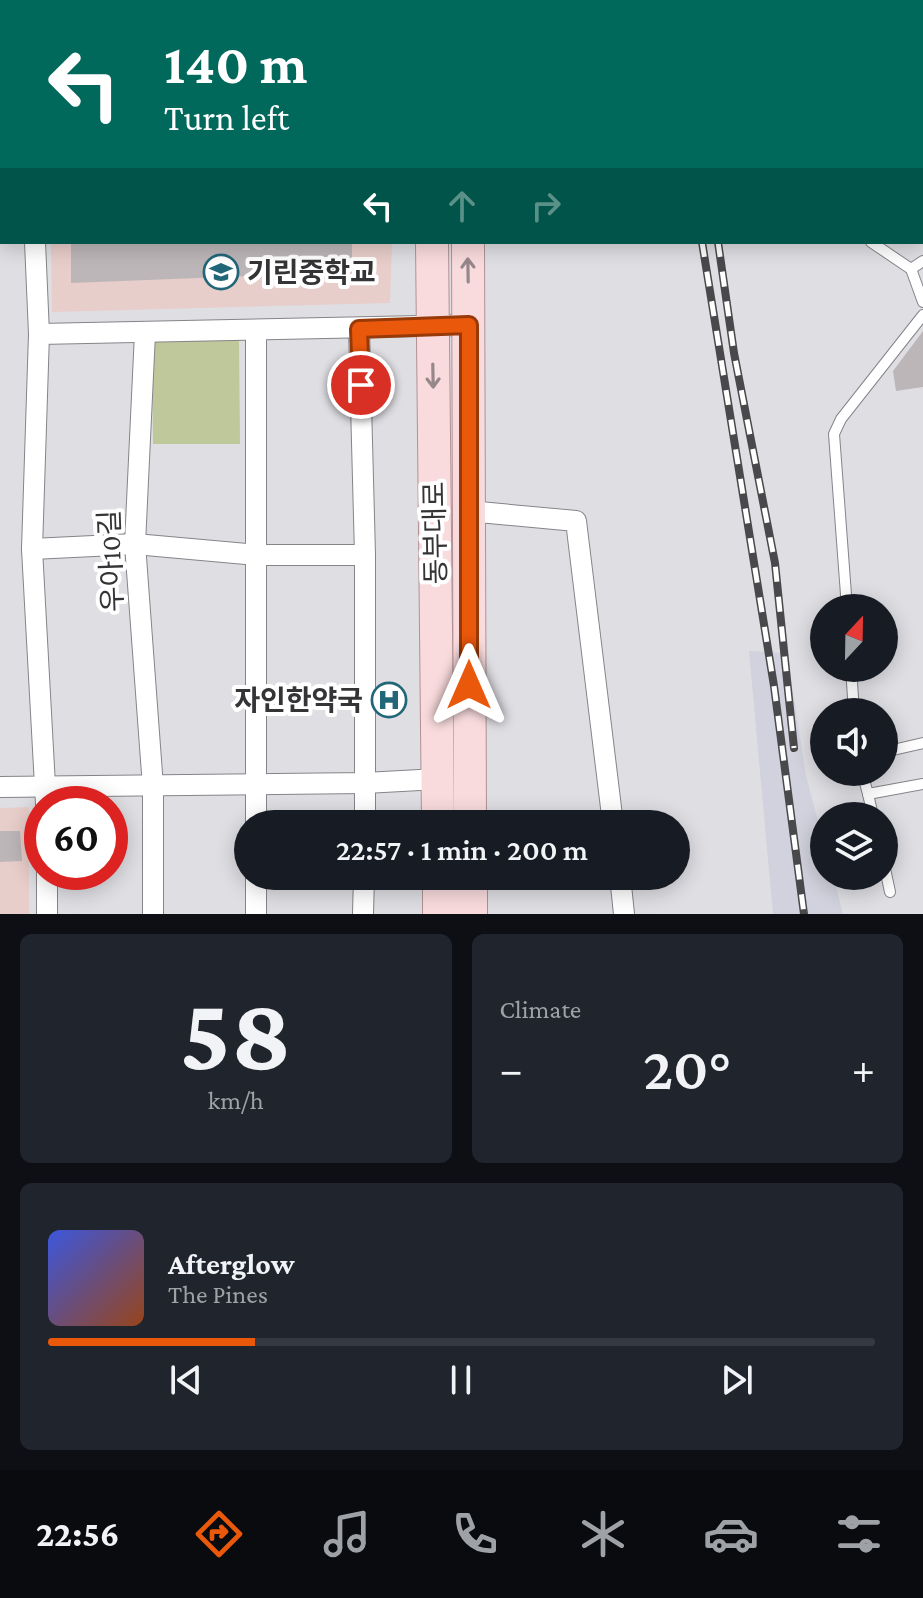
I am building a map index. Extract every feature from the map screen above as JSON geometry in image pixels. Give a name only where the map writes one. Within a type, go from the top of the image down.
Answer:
[{"type":"main road","name":"동부대로","points":[[432,244],[438,810]]},
{"type":"main road","name":"동부대로","points":[[468,244],[470,810]]},
{"type":"main road","points":[[439,890],[439,914]]},
{"type":"main road","points":[[471,890],[471,914]]},
{"type":"street","points":[[35,244],[39,334],[32,549],[45,786]]},
{"type":"street","points":[[39,334],[469,325]]},
{"type":"street","points":[[359,329],[365,555],[365,810]]},
{"type":"street","points":[[256,330],[256,810]]},
{"type":"street","name":"우아10길","points":[[145,333],[135,544],[153,787],[153,914]]},
{"type":"street","points":[[468,511],[576,521],[611,810]]},
{"type":"street","points":[[32,549],[135,544],[257,555],[365,555]]},
{"type":"street","points":[[128,789],[438,779]]},
{"type":"street","points":[[0,787],[24,791]]},
{"type":"street","points":[[47,890],[47,914]]},
{"type":"street","points":[[256,890],[256,913]]},
{"type":"street","points":[[363,914],[364,890]]},
{"type":"street","points":[[621,890],[624,914]]},
{"type":"lane","points":[[874,244],[911,269],[923,302]]},
{"type":"lane","points":[[911,269],[923,261]]},
{"type":"lane","points":[[846,594],[834,434],[841,419],[923,315]]},
{"type":"lane","points":[[898,749],[923,743]]},
{"type":"lane","points":[[868,794],[923,784]]},
{"type":"lane","points":[[866,786],[870,802]]},
{"type":"shaded area","name":"기린중학교","points":[[51,244],[392,244],[390,303],[52,312]]},
{"type":"shaded area","points":[[749,651],[787,653],[806,776],[813,802],[810,802],[810,890],[837,890],[843,914],[773,914]]},
{"type":"shaded area","points":[[24,807],[24,890],[29,890],[29,914],[0,914],[0,808]]},
{"type":"green space","points":[[152,337],[239,337],[240,444],[153,444]]},
{"type":"building","points":[[71,244],[352,244],[352,272],[71,283]]},
{"type":"building","points":[[923,331],[923,387],[896,391],[893,371]]},
{"type":"building","points":[[0,831],[20,831],[22,861],[0,862]]},
{"type":"railway","points":[[702,244],[774,686],[804,914]]},
{"type":"railway","points":[[718,244],[734,353],[775,563],[794,748]]},
{"type":"place","name":"기린중학교","points":[[221,272]]},
{"type":"place","name":"자인한약국","points":[[389,700]]},
{"type":"route","points":[[361,385],[359,329],[469,325],[469,685]]}]
